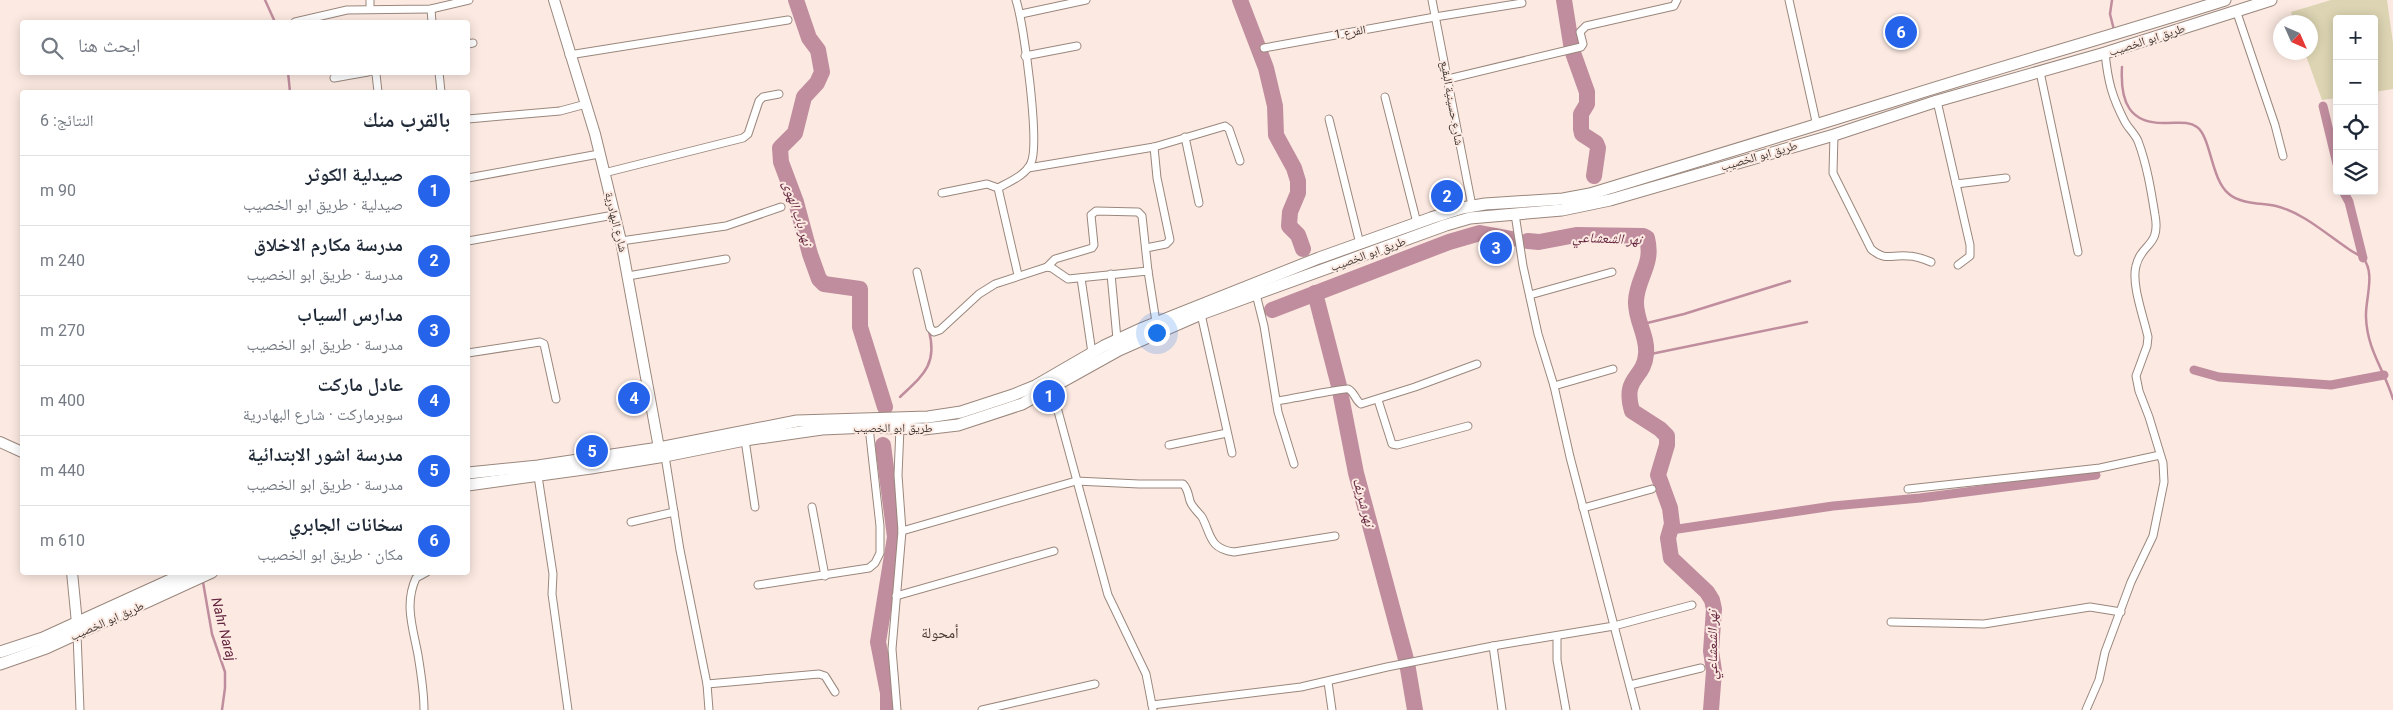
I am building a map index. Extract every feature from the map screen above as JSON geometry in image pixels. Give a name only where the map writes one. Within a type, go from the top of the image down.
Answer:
[{"type":"main road","name":"شارع البهادرية","points":[[554,0],[569,55],[586,104],[621,241],[662,452]]},
{"type":"main road","name":"طريق ابو الخصيب","points":[[470,485],[538,476],[662,452],[797,421],[939,416],[1003,405],[1117,339],[1156,322],[1417,223],[1472,206],[1576,197],[1817,126],[2225,0]]},
{"type":"main road","name":"طريق ابو الخصيب","points":[[470,473],[662,452],[822,429],[869,427],[924,430],[958,425],[1003,405],[1052,389],[1119,350],[1202,314],[1446,225],[1470,218],[1582,206],[1667,183],[1834,134],[1937,100],[2105,53],[2271,0]]},
{"type":"main road","points":[[1663,170],[1667,183]]},
{"type":"main road","points":[[0,442],[20,451]]},
{"type":"main road","points":[[72,575],[77,629]]},
{"type":"main road","name":"طريق ابو الخصيب","points":[[0,664],[25,656],[182,575]]},
{"type":"main road","name":"طريق ابو الخصيب","points":[[0,652],[77,629],[205,575]]},
{"type":"street","points":[[304,20],[370,4],[387,10],[431,8],[469,0]]},
{"type":"street","points":[[1016,0],[1021,14],[1033,126],[1032,160],[1028,168]]},
{"type":"street","points":[[1021,14],[1086,0]]},
{"type":"street","name":"شارع حسينية البقيع","points":[[1432,0],[1472,206]]},
{"type":"street","points":[[1448,79],[1577,48],[1583,44],[1580,32],[1586,26],[1674,6],[1677,0]]},
{"type":"street","points":[[1789,0],[1817,126]]},
{"type":"street","name":"الفرع 1","points":[[1264,48],[1436,17],[1522,4]]},
{"type":"street","points":[[431,8],[432,20]]},
{"type":"street","points":[[2236,10],[2275,124],[2283,156]]},
{"type":"street","points":[[569,55],[788,20]]},
{"type":"street","points":[[1025,56],[1077,46]]},
{"type":"street","points":[[2086,710],[2099,680],[2105,652],[2132,582],[2153,536],[2164,482],[2160,455],[2150,417],[2138,391],[2136,376],[2138,366],[2148,346],[2148,337],[2134,275],[2140,256],[2151,244],[2157,232],[2155,216],[2147,167],[2137,139],[2127,125],[2110,91],[2105,53]]},
{"type":"street","points":[[2040,72],[2078,252]]},
{"type":"street","points":[[334,78],[351,75]]},
{"type":"street","points":[[376,75],[378,90]]},
{"type":"street","points":[[439,75],[441,90]]},
{"type":"street","points":[[604,173],[743,138],[748,134],[759,101],[764,97],[779,94]]},
{"type":"street","points":[[1385,97],[1417,223]]},
{"type":"street","points":[[1937,100],[1970,245],[1970,256],[1958,265]]},
{"type":"street","points":[[470,119],[560,111],[586,104]]},
{"type":"street","points":[[1329,119],[1360,244]]},
{"type":"street","points":[[998,188],[1028,168],[1154,147],[1226,126],[1240,161]]},
{"type":"street","points":[[1834,134],[1833,173],[1871,248],[1880,256],[1891,258],[1906,255],[1931,262]]},
{"type":"street","points":[[1186,137],[1199,203]]},
{"type":"street","points":[[1146,248],[1166,244],[1170,240],[1157,178],[1154,147]]},
{"type":"street","points":[[470,178],[599,154]]},
{"type":"street","points":[[1956,184],[2006,178]]},
{"type":"street","points":[[942,193],[987,184],[998,188]]},
{"type":"street","points":[[998,188],[1018,275]]},
{"type":"street","points":[[621,241],[726,226],[781,207]]},
{"type":"street","points":[[917,272],[930,328],[934,332],[940,330],[986,289],[1018,275],[1047,267],[1055,259],[1092,248],[1094,246],[1091,215],[1096,211],[1138,212],[1142,216],[1156,322]]},
{"type":"street","points":[[1514,214],[1538,334],[1554,386],[1583,508],[1636,710]]},
{"type":"street","points":[[470,241],[614,215]]},
{"type":"street","points":[[628,276],[726,259]]},
{"type":"street","points":[[1047,267],[1052,268],[1064,278],[1148,271]]},
{"type":"street","points":[[1530,294],[1612,272]]},
{"type":"street","points":[[1111,274],[1117,339]]},
{"type":"street","points":[[1081,278],[1092,353]]},
{"type":"street","points":[[1256,294],[1264,326],[1276,401],[1294,464]]},
{"type":"street","points":[[1202,314],[1232,453]]},
{"type":"street","points":[[470,353],[540,342],[544,344],[556,398]]},
{"type":"street","points":[[1276,401],[1342,389],[1352,392],[1361,404],[1378,400],[1476,364]]},
{"type":"street","points":[[1554,386],[1613,368]]},
{"type":"street","points":[[1052,389],[1108,595],[1146,674],[1153,708],[1328,682],[1440,656],[1614,626],[1692,605]]},
{"type":"street","points":[[1378,400],[1392,444],[1397,445],[1468,426]]},
{"type":"street","points":[[758,585],[870,568],[875,563],[880,553],[880,526],[869,427]]},
{"type":"street","points":[[898,710],[892,649],[902,531],[898,475],[900,428]]},
{"type":"street","points":[[1169,445],[1227,433]]},
{"type":"street","points":[[745,440],[755,507]]},
{"type":"street","points":[[662,452],[707,684],[709,710]]},
{"type":"street","points":[[1908,489],[2100,468],[2160,455]]},
{"type":"street","points":[[538,476],[553,574],[552,594],[568,710]]},
{"type":"street","points":[[902,531],[1076,481],[1183,484],[1188,490],[1190,503],[1202,518],[1209,538],[1224,551],[1234,552],[1335,536]]},
{"type":"street","points":[[1583,508],[1652,489]]},
{"type":"street","points":[[812,507],[825,576]]},
{"type":"street","points":[[631,522],[674,512]]},
{"type":"street","points":[[896,596],[1054,551]]},
{"type":"street","points":[[422,575],[416,578],[410,594],[410,626],[418,653],[424,695],[424,710]]},
{"type":"street","points":[[1891,622],[1984,624],[2090,606],[2121,612]]},
{"type":"street","points":[[77,629],[80,710]]},
{"type":"street","points":[[1557,636],[1557,660],[1566,710]]},
{"type":"street","points":[[1493,646],[1502,710]]},
{"type":"street","points":[[1630,685],[1701,668]]},
{"type":"street","points":[[707,684],[819,674],[825,676],[835,692]]},
{"type":"street","points":[[1328,682],[1332,710]]},
{"type":"street","points":[[982,710],[1095,684]]},
{"type":"shaded area","points":[[2331,0],[2387,0],[2393,43],[2393,89],[2378,91],[2378,15],[2333,15],[2333,99],[2322,100],[2308,60],[2318,60],[2318,15],[2292,15],[2291,12]]},
{"type":"waterway","name":"Nahr Naraj","points":[[265,0],[274,20]]},
{"type":"waterway","name":"نهر باب الهوى","points":[[796,0],[809,38],[818,50],[822,72],[817,83],[804,97],[795,133],[780,148],[781,162],[796,202],[819,279],[824,284],[860,289],[860,327],[885,407]]},
{"type":"waterway","points":[[1240,0],[1266,68],[1275,106],[1276,135],[1294,168],[1298,181],[1298,193],[1290,212],[1289,226],[1298,235],[1303,249]]},
{"type":"waterway","points":[[1564,0],[1572,50],[1587,92],[1587,104],[1581,114],[1582,134],[1596,143],[1598,148],[1594,176]]},
{"type":"waterway","points":[[2112,0],[2110,14],[2114,30]]},
{"type":"waterway","points":[[2122,67],[2123,91],[2125,101],[2130,109],[2144,120],[2155,123],[2187,123],[2197,127],[2202,132],[2218,179],[2229,194],[2239,200],[2286,209],[2315,225],[2363,258],[2369,271],[2366,310],[2369,340],[2393,399]]},
{"type":"waterway","name":"Nahr Naraj","points":[[288,75],[290,90]]},
{"type":"waterway","points":[[2323,106],[2334,150]]},
{"type":"waterway","points":[[2345,195],[2349,202],[2363,258]]},
{"type":"waterway","name":"نهر الشعشاعي","points":[[1272,310],[1449,242],[1480,233],[1512,239]]},
{"type":"waterway","name":"نهر الشعشاعي","points":[[1528,241],[1539,242],[1576,235],[1643,236],[1647,238],[1649,247],[1647,263],[1639,285],[1636,301],[1637,315],[1645,341],[1646,354],[1642,369],[1632,384],[1630,400],[1632,411],[1660,429],[1667,436],[1667,445],[1658,475],[1670,508],[1672,524],[1668,538],[1671,558],[1707,592],[1712,600],[1714,609],[1711,651],[1714,671],[1711,710]]},
{"type":"waterway","points":[[1639,325],[1684,314],[1790,281]]},
{"type":"waterway","name":"نهر شريف","points":[[1315,293],[1339,386],[1356,473],[1407,663],[1415,710]]},
{"type":"waterway","points":[[1646,355],[1807,322]]},
{"type":"waterway","points":[[900,397],[921,376],[930,361],[931,343],[929,331]]},
{"type":"waterway","points":[[2194,370],[2219,377],[2331,385],[2384,375]]},
{"type":"waterway","points":[[883,445],[895,537],[878,642],[888,693],[888,710]]},
{"type":"waterway","points":[[1671,530],[1833,506],[1920,498],[2096,475]]},
{"type":"waterway","name":"Nahr Naraj","points":[[203,582],[212,634],[225,672],[222,710]]},
{"type":"place","name":"سخانات الجابري","points":[[1901,32]]},
{"type":"place","name":"مدرسة مكارم الاخلاق","points":[[1447,196]]},
{"type":"place","name":"مدارس السياب","points":[[1496,248]]},
{"type":"place","name":"صيدلية الكوثر","points":[[1049,396]]},
{"type":"place","name":"عادل ماركت","points":[[634,398]]},
{"type":"place","name":"مدرسة اشور الابتدائية","points":[[592,451]]},
{"type":"district","name":"أمحولة","points":[[940,633]]}]
